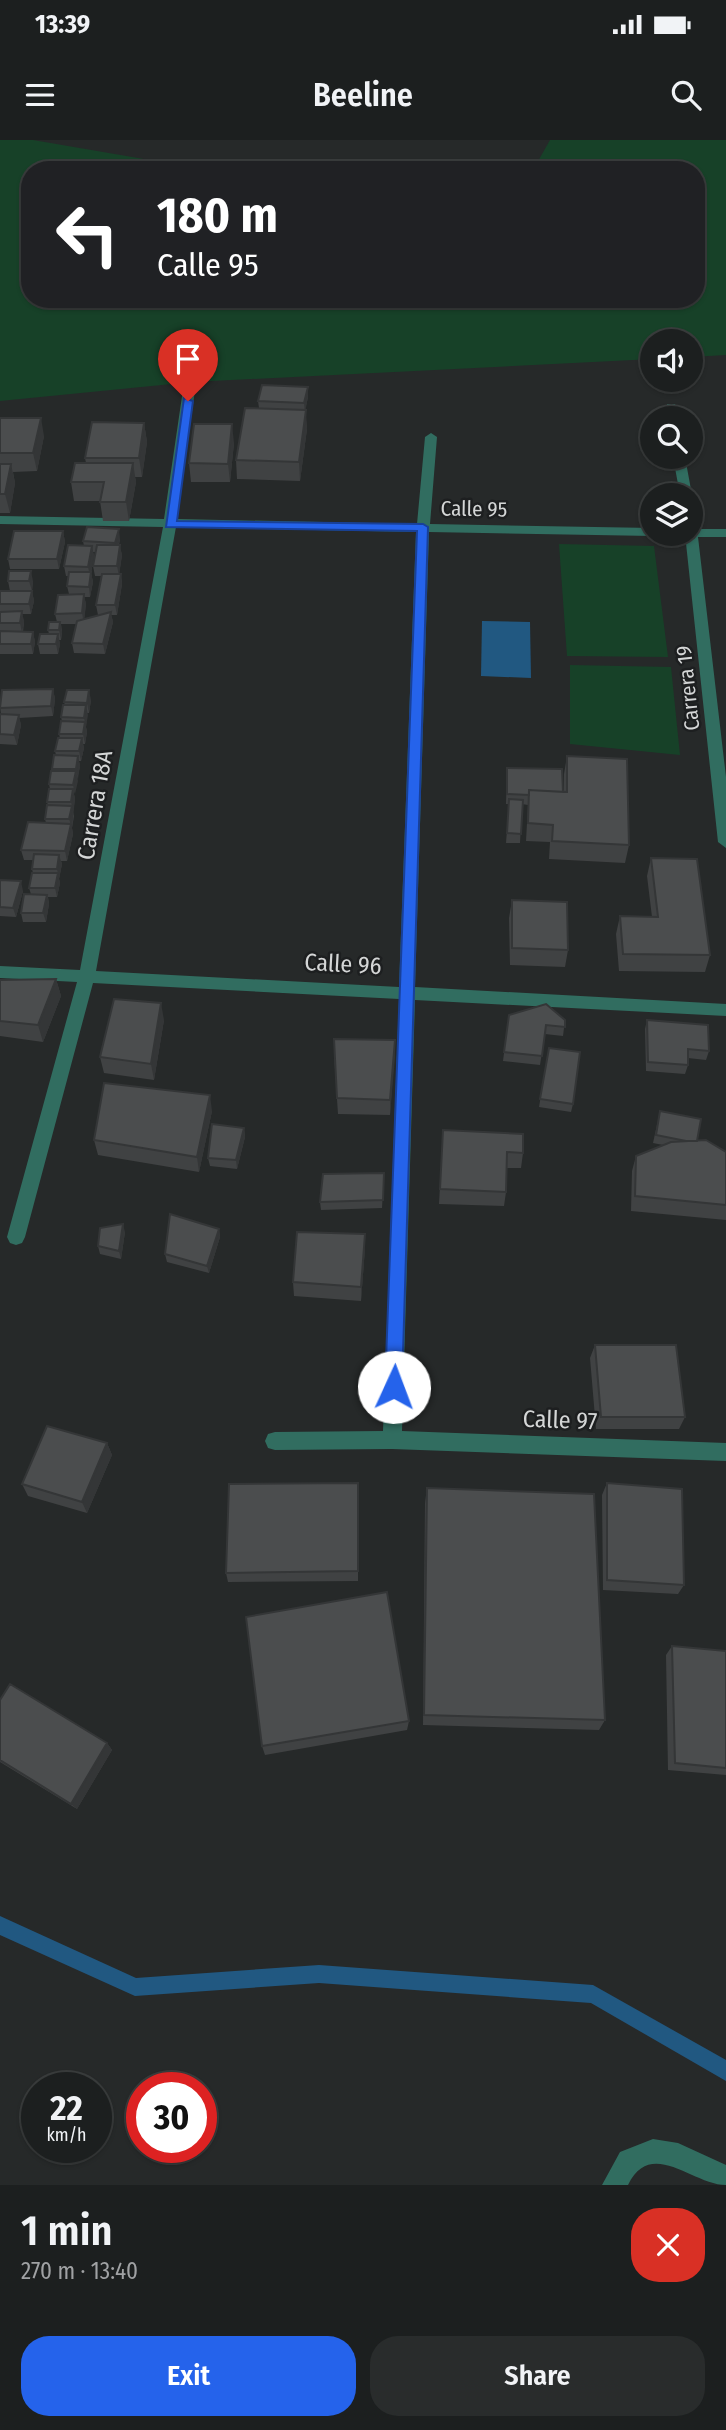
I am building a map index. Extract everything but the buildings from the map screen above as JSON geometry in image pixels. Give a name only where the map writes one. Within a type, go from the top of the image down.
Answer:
[{"type":"street","name":"Carrera 18A","points":[[16,1237],[87,975],[170,524],[191,376]]},
{"type":"street","points":[[392,1440],[423,527],[431,438]]},
{"type":"street","name":"Calle 95","points":[[0,520],[640,532]]},
{"type":"street","points":[[703,532],[726,533]]},
{"type":"street","name":"Carrera 19","points":[[693,546],[726,842]]},
{"type":"street","name":"Calle 96","points":[[0,972],[726,1010]]},
{"type":"street","name":"Calle 97","points":[[275,1441],[392,1440],[726,1452]]},
{"type":"street","points":[[615,2185],[628,2162],[653,2150],[679,2156],[726,2178]]},
{"type":"green space","points":[[0,140],[33,140],[156,161],[21,161],[21,308],[705,308],[705,161],[538,161],[550,140],[726,140],[726,355],[703,356],[703,329],[640,329],[640,360],[192,382],[0,401]]},
{"type":"green space","points":[[559,544],[654,546],[668,657],[567,656]]},
{"type":"green space","points":[[570,665],[671,667],[680,755],[570,744]]},
{"type":"water","points":[[482,621],[530,622],[531,678],[481,676]]},
{"type":"waterway","points":[[0,1925],[135,1987],[319,1974],[593,1994],[726,2071]]},
{"type":"route","points":[[188,401],[170,524],[423,527],[394,1387]]}]
